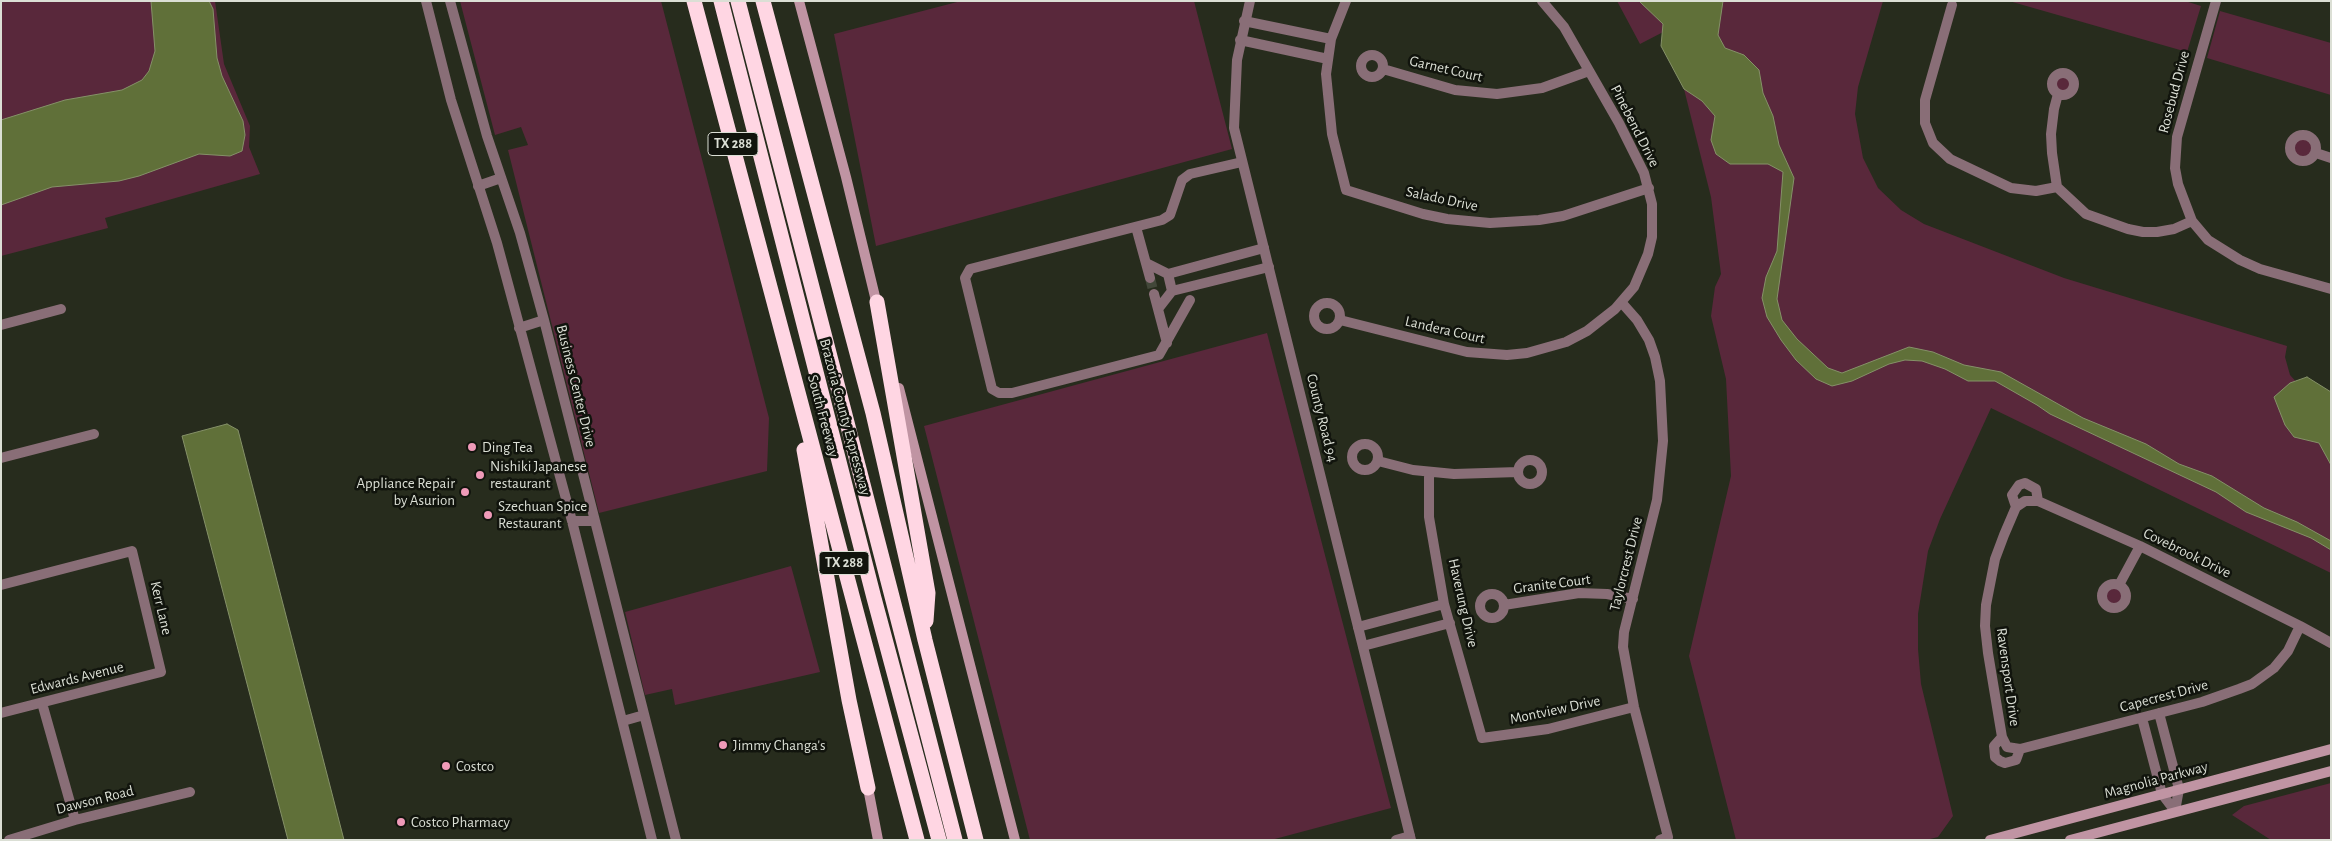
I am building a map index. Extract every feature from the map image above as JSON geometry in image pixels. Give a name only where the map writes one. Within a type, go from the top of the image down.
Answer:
[{"type":"highway","name":"South Freeway","points":[[694,1],[917,840]]},
{"type":"highway","name":"Brazoria County Expressway","points":[[720,1],[874,598],[939,840]]},
{"type":"highway","name":"Brazoria County Expressway","points":[[738,1],[955,840]]},
{"type":"highway","points":[[763,1],[873,413],[925,640],[976,840]]},
{"type":"highway","points":[[771,287],[817,514],[849,700],[868,788]]},
{"type":"highway","points":[[877,302],[928,593],[925,640]]},
{"type":"main road","points":[[798,1],[846,177],[1015,840]]},
{"type":"main road","name":"Magnolia Parkway","points":[[1990,840],[2331,749]]},
{"type":"main road","points":[[2070,840],[2331,771]]},
{"type":"main road","points":[[868,788],[878,840]]},
{"type":"street","points":[[426,1],[451,100],[497,243],[572,521],[652,840]]},
{"type":"street","name":"Business Center Drive","points":[[450,1],[487,136],[520,233],[544,320],[676,840]]},
{"type":"street","name":"County Road 94","points":[[1250,1],[1240,40],[1235,76],[1234,128],[1411,838]]},
{"type":"street","points":[[1240,40],[1328,58],[1331,39],[1346,1]]},
{"type":"street","name":"Pinebend Drive","points":[[1542,1],[1564,27],[1619,123],[1644,173],[1649,188],[1653,221],[1648,254],[1642,272],[1622,303]]},
{"type":"street","name":"Rosebud Drive","points":[[2216,1],[2176,145],[2178,184],[2192,221],[2208,240],[2240,260],[2260,269],[2331,289]]},
{"type":"street","points":[[1952,4],[1925,100],[1925,123],[1933,143],[1950,159],[2011,188],[2036,191],[2057,187]]},
{"type":"street","points":[[1244,21],[1331,39]]},
{"type":"street","name":"Salado Drive","points":[[1328,58],[1326,74],[1329,115],[1346,190],[1423,214],[1490,224],[1563,216],[1649,188]]},
{"type":"street","name":"Garnet Court","points":[[1383,69],[1455,90],[1497,94],[1542,88],[1589,71]]},
{"type":"street","points":[[2058,94],[2054,109],[2052,134],[2052,153],[2057,187],[2086,214],[2128,229],[2157,232],[2174,229],[2192,221]]},
{"type":"street","points":[[2316,153],[2331,158]]},
{"type":"street","points":[[1190,300],[1159,355],[1012,393],[999,393],[992,389],[965,278],[970,269],[1162,220],[1170,215],[1182,180],[1190,174],[1242,162]]},
{"type":"street","points":[[478,186],[501,178]]},
{"type":"street","points":[[1136,227],[1150,278]]},
{"type":"street","points":[[1146,263],[1168,274],[1264,248]]},
{"type":"street","points":[[1158,309],[1172,291],[1269,267]]},
{"type":"street","points":[[1168,274],[1172,291]]},
{"type":"street","points":[[1154,294],[1167,343]]},
{"type":"street","name":"Landera Court","points":[[1340,320],[1467,352],[1507,356],[1527,353],[1566,342],[1602,321],[1622,303]]},
{"type":"street","name":"Taylorcrest Drive","points":[[1622,303],[1638,320],[1655,357],[1662,411],[1663,441],[1657,500],[1624,632],[1623,647],[1634,707],[1664,839]]},
{"type":"street","points":[[1,325],[62,309]]},
{"type":"street","points":[[519,328],[544,320]]},
{"type":"street","points":[[1,458],[94,434]]},
{"type":"street","points":[[1378,461],[1429,472],[1480,475],[1518,472]]},
{"type":"street","name":"Haverung Drive","points":[[1429,472],[1429,516],[1444,604],[1482,738]]},
{"type":"street","points":[[2021,504],[2012,495],[2019,485],[2025,483],[2036,489],[2038,501]]},
{"type":"street","name":"Covebrook Drive","points":[[2021,504],[2038,501],[2140,546],[2331,643]]},
{"type":"street","name":"Ravensport Drive","points":[[2007,747],[2002,737],[1988,653],[1986,612],[1995,559],[2021,504]]},
{"type":"street","points":[[572,521],[596,521]]},
{"type":"street","points":[[2119,584],[2140,546]]},
{"type":"street","name":"Kerr Lane","points":[[1,585],[132,551],[161,672]]},
{"type":"street","name":"Granite Court","points":[[1504,605],[1579,593],[1600,593],[1633,599]]},
{"type":"street","points":[[1358,627],[1444,604]]},
{"type":"street","points":[[1363,646],[1450,624]]},
{"type":"street","name":"Capecrest Drive","points":[[2007,747],[2020,749],[2142,718],[2202,702],[2252,684],[2264,677],[2285,656],[2300,626]]},
{"type":"street","name":"Edwards Avenue","points":[[1,713],[161,672]]},
{"type":"street","points":[[42,703],[75,820]]},
{"type":"street","name":"Montview Drive","points":[[1482,738],[1548,729],[1634,707]]},
{"type":"street","points":[[2159,713],[2179,789],[2175,811]]},
{"type":"street","points":[[623,721],[644,715]]},
{"type":"street","points":[[2142,718],[2162,794],[2175,811]]},
{"type":"street","points":[[2002,737],[1994,746],[1995,757],[2000,762],[2011,763],[2016,760],[2020,749]]},
{"type":"street","name":"Dawson Road","points":[[9,840],[75,820],[190,792]]},
{"type":"street","points":[[1396,840],[1411,838]]},
{"type":"shaded area","points":[[1,1],[215,1],[224,64],[250,126],[249,147],[260,174],[105,218],[108,228],[1,256]]},
{"type":"shaded area","points":[[151,1],[209,1],[213,9],[217,58],[222,76],[243,121],[245,135],[242,151],[230,156],[199,154],[139,176],[119,181],[52,187],[1,205],[1,120],[65,100],[122,90],[142,80],[149,71],[155,51]]},
{"type":"shaded area","points":[[460,1],[661,1],[769,418],[767,471],[599,513],[508,150],[528,145],[521,127],[495,135]]},
{"type":"shaded area","points":[[961,1],[1194,1],[1232,149],[876,246],[834,34]]},
{"type":"shaded area","points":[[1617,1],[1883,1],[1858,87],[1855,114],[1863,158],[1878,188],[1901,210],[1924,224],[2064,278],[2287,346],[2285,357],[2290,375],[2299,385],[2331,405],[2331,573],[1991,408],[1940,519],[1928,551],[1918,614],[1921,684],[1953,816],[1938,837],[1926,840],[1736,840],[1689,656],[1731,476],[1726,379],[1711,316],[1715,287],[1721,274],[1711,197],[1669,29],[1640,44]]},
{"type":"shaded area","points":[[1639,1],[1723,1],[1718,35],[1725,48],[1744,55],[1759,70],[1763,93],[1773,116],[1779,145],[1794,178],[1777,299],[1782,320],[1797,339],[1828,368],[1842,373],[1909,347],[1933,352],[1964,365],[2001,372],[2083,418],[2146,444],[2179,464],[2212,476],[2264,508],[2297,522],[2331,541],[2331,550],[2311,538],[2246,512],[2216,492],[2050,414],[1995,381],[1968,381],[1945,369],[1922,361],[1905,360],[1889,364],[1852,381],[1832,386],[1816,379],[1796,360],[1781,340],[1767,317],[1762,298],[1766,277],[1777,251],[1783,172],[1768,164],[1730,164],[1716,154],[1711,140],[1715,116],[1702,101],[1684,89],[1661,46],[1663,24]]},
{"type":"shaded area","points":[[2009,1],[2185,1],[2201,6],[2187,52]]},
{"type":"shaded area","points":[[2220,11],[2331,43],[2331,95],[2207,58]]},
{"type":"shaded area","points":[[2061,74],[2069,77],[2072,85],[2069,93],[2061,96],[2053,93],[2050,85],[2053,77]]},
{"type":"shaded area","points":[[2304,137],[2312,140],[2315,148],[2312,156],[2304,159],[2296,156],[2293,148],[2296,140]]},
{"type":"shaded area","points":[[1267,333],[1391,808],[1271,840],[1030,840],[924,426]]},
{"type":"shaded area","points":[[2307,377],[2331,392],[2331,465],[2319,443],[2294,437],[2285,425],[2274,397],[2290,383]]},
{"type":"shaded area","points":[[227,424],[238,430],[344,840],[288,840],[182,436]]},
{"type":"shaded area","points":[[791,566],[820,672],[675,705],[672,689],[645,695],[625,612]]},
{"type":"shaded area","points":[[2116,584],[2124,587],[2127,595],[2124,603],[2116,606],[2108,603],[2105,595],[2108,587]]},
{"type":"shaded area","points":[[2331,783],[2331,840],[2271,840],[2232,815],[2244,806]]},
{"type":"tunnel","points":[[1150,278],[1154,294]]},
{"type":"place","name":"Ding Tea","points":[[472,447]]},
{"type":"place","name":"Nishiki Japanese restaurant","points":[[480,475]]},
{"type":"place","name":"Appliance Repair by Asurion","points":[[465,492]]},
{"type":"place","name":"Szechuan Spice Restaurant","points":[[488,515]]},
{"type":"place","name":"Jimmy Changa's","points":[[723,745]]},
{"type":"place","name":"Costco","points":[[446,766]]},
{"type":"place","name":"Costco Pharmacy","points":[[401,822]]}]
